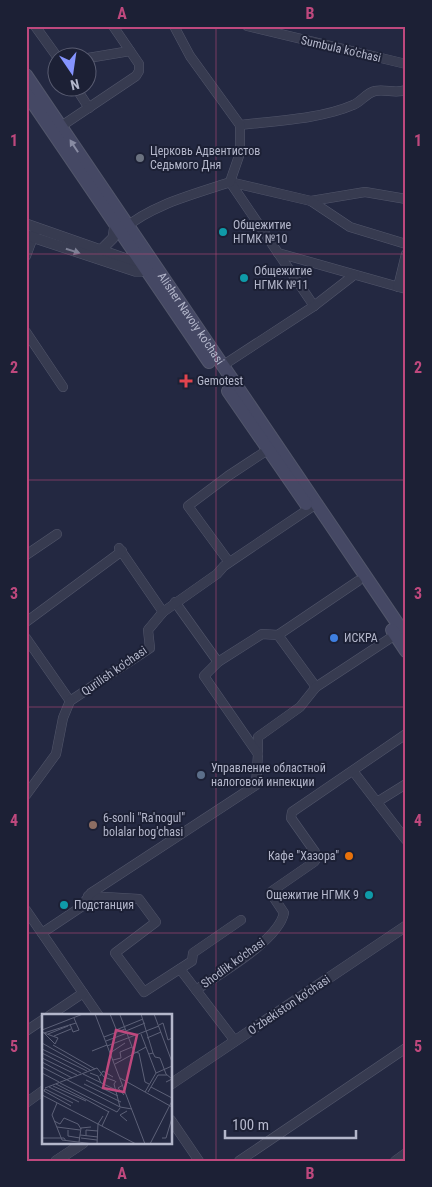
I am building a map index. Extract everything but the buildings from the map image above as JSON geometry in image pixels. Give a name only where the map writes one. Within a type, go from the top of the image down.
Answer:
[{"type":"main road","name":"Alisher Navoiy ko'chasi","points":[[26,75],[57,129],[121,228],[222,366],[272,447]]},
{"type":"main road","name":"Alisher Navoiy ko'chasi","points":[[26,93],[57,129]]},
{"type":"main road","name":"Alisher Navoiy ko'chasi","points":[[149,267],[400,636],[406,651]]},
{"type":"main road","name":"Alisher Navoiy ko'chasi","points":[[312,506],[358,581],[400,636]]},
{"type":"street","points":[[35,26],[51,48]]},
{"type":"street","points":[[57,129],[136,76],[140,71],[139,64],[113,26]]},
{"type":"street","points":[[174,26],[190,56],[240,125],[240,153],[230,182]]},
{"type":"street","name":"Sumbula ko'chasi","points":[[247,26],[406,64]]},
{"type":"street","points":[[98,56],[130,51]]},
{"type":"street","points":[[240,125],[303,118],[354,105],[375,91],[400,92],[406,90]]},
{"type":"street","points":[[82,98],[89,108]]},
{"type":"street","points":[[230,182],[314,306]]},
{"type":"street","points":[[101,250],[121,228],[137,219],[176,201],[230,182],[311,201],[350,227],[406,244]]},
{"type":"street","points":[[311,201],[365,192],[406,199]]},
{"type":"street","points":[[26,224],[32,233],[135,271],[149,267]]},
{"type":"street","points":[[32,233],[101,250],[149,267]]},
{"type":"street","points":[[26,256],[32,233]]},
{"type":"street","points":[[278,253],[402,288],[406,254]]},
{"type":"street","points":[[222,366],[314,306],[354,275]]},
{"type":"street","points":[[26,332],[63,387]]},
{"type":"street","points":[[229,562],[188,506],[228,476],[272,447]]},
{"type":"street","points":[[26,622],[120,549],[163,612],[217,574],[229,562],[312,506]]},
{"type":"street","points":[[26,555],[57,534]]},
{"type":"street","points":[[258,754],[204,676],[218,662],[262,634],[278,635],[358,581]]},
{"type":"street","points":[[175,602],[218,662]]},
{"type":"street","name":"Qurilish ko'chasi","points":[[70,701],[150,648],[148,630],[163,612]]},
{"type":"street","points":[[278,635],[316,688]]},
{"type":"street","points":[[42,933],[82,907],[88,896],[256,785],[258,738],[300,707],[316,688],[400,636]]},
{"type":"street","points":[[26,638],[70,701],[63,718],[56,754],[26,795]]},
{"type":"street","name":"Shodlik ko'chasi","points":[[196,990],[264,942],[281,920],[284,913],[272,895],[272,891],[314,862],[316,858],[291,818],[292,812],[406,734]]},
{"type":"street","points":[[353,771],[406,840]]},
{"type":"street","points":[[377,802],[406,784]]},
{"type":"street","points":[[88,896],[139,900],[156,922],[115,953],[144,992],[192,961],[193,952],[240,920]]},
{"type":"street","points":[[26,910],[29,921],[42,933],[98,1014]]},
{"type":"street","name":"O‘zbekiston ko‘chasi","points":[[172,1083],[406,926]]},
{"type":"street","points":[[180,969],[235,1042]]},
{"type":"street","points":[[52,1014],[84,993]]},
{"type":"street","points":[[26,1031],[42,1020]]},
{"type":"street","points":[[239,1161],[406,1048]]},
{"type":"street","points":[[26,1103],[42,1091]]},
{"type":"street","points":[[172,1121],[199,1161]]},
{"type":"street","points":[[56,1161],[82,1144]]},
{"type":"street","points":[[395,1161],[405,1155]]},
{"type":"place","name":"Церковь Адвентистов Седьмого Дня","points":[[140,158]]},
{"type":"place","name":"Общежитие НГМК №10","points":[[223,232]]},
{"type":"place","name":"Общежитие НГМК №11","points":[[244,278]]},
{"type":"place","name":"Gemotest","points":[[186,381]]},
{"type":"place","name":"ИСКРА","points":[[334,638]]},
{"type":"place","name":"Управление областной налоговой инпекции","points":[[201,775]]},
{"type":"place","name":"6-sonli \"Ra'nogul\" bolalar bog'chasi","points":[[93,825]]},
{"type":"place","name":"Кафе \"Хазора\"","points":[[349,856]]},
{"type":"place","name":"Ощежитие НГМК 9","points":[[369,895]]},
{"type":"place","name":"Подстанция","points":[[64,905]]}]
